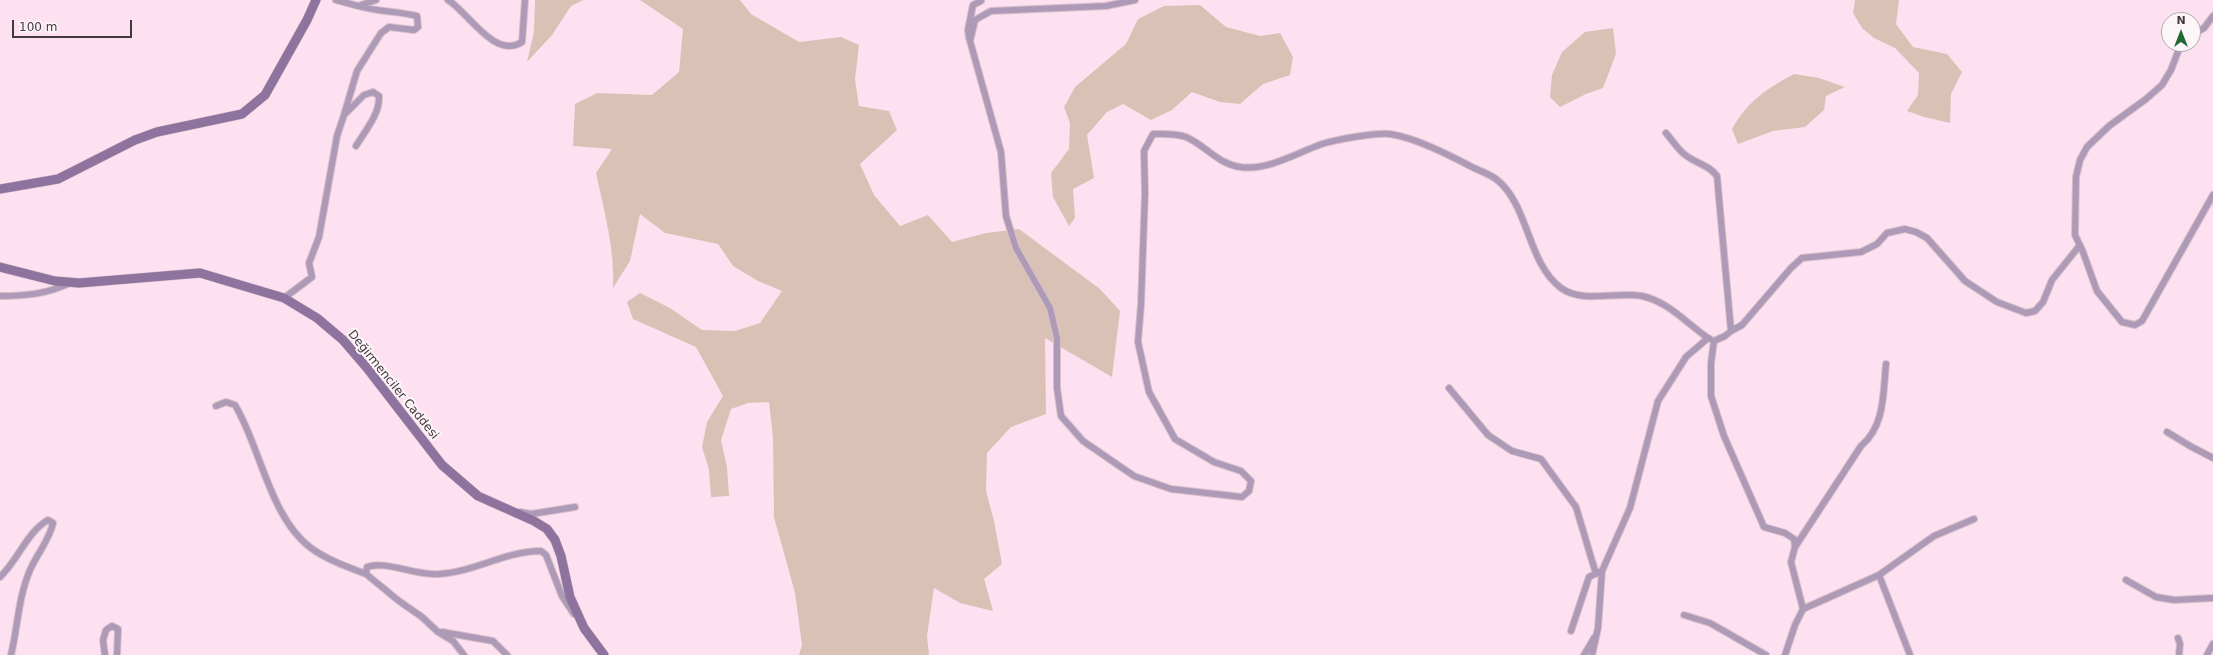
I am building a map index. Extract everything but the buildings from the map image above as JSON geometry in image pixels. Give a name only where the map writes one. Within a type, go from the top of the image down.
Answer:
[{"type":"main road","points":[[0,189],[58,180],[135,140],[157,132],[242,114],[265,95],[307,20],[316,0]]},
{"type":"main road","name":"Değirmenciler Caddesi","points":[[0,267],[55,281],[73,282],[136,279],[200,273],[284,298],[317,318],[342,340],[367,368],[442,465],[478,496],[511,510],[547,529],[555,540],[562,556],[570,597],[584,628],[604,655]]},
{"type":"street","points":[[284,298],[312,277],[309,263],[319,237],[338,136],[357,71],[382,33],[389,27],[414,30],[418,27],[419,21],[417,16],[400,11],[374,11],[336,0]]},
{"type":"street","points":[[358,6],[376,0]]},
{"type":"street","points":[[448,0],[455,4],[486,37],[508,46],[516,46],[522,42],[525,0]]},
{"type":"street","points":[[970,41],[974,20],[991,11],[1106,6],[1135,0]]},
{"type":"street","points":[[981,1],[973,5],[968,30],[970,41],[1001,152],[1006,216],[1016,248],[1050,308],[1052,316],[1057,338],[1057,388],[1061,416],[1083,442],[1134,476],[1171,489],[1242,497],[1249,491],[1251,481],[1241,472],[1214,462],[1175,439],[1149,392],[1138,342],[1142,304],[1144,151],[1153,134],[1169,133],[1186,138],[1226,164],[1240,167],[1256,167],[1323,144],[1389,134],[1439,150],[1496,179],[1510,196],[1543,268],[1561,288],[1580,295],[1641,296],[1658,301],[1674,310],[1690,326],[1714,341]]},
{"type":"street","points":[[2201,30],[2213,16]]},
{"type":"street","points":[[2178,52],[2171,70],[2162,85],[2146,99],[2108,126],[2087,147],[2080,160],[2076,177],[2074,235],[2080,245],[2097,292],[2122,322],[2135,324],[2142,321],[2213,195]]},
{"type":"street","points":[[344,115],[364,96],[373,92],[379,96],[379,104],[375,115],[356,146]]},
{"type":"street","points":[[1666,133],[1684,154],[1696,163],[1712,168],[1717,176],[1730,331]]},
{"type":"street","points":[[1714,341],[1742,325],[1791,268],[1802,258],[1861,252],[1877,244],[1887,233],[1905,229],[1927,238],[1965,281],[1997,302],[2026,313],[2035,311],[2043,302],[2052,280],[2080,245]]},
{"type":"street","points":[[0,296],[29,296],[59,289],[73,282]]},
{"type":"street","points":[[1571,631],[1589,577],[1599,572],[1630,508],[1658,401],[1686,357],[1708,338]]},
{"type":"street","points":[[1714,341],[1711,363],[1711,396],[1724,436],[1764,527],[1784,533],[1794,539],[1795,547]]},
{"type":"street","points":[[1803,610],[1791,562],[1795,547],[1861,446],[1871,437],[1878,426],[1886,364]]},
{"type":"street","points":[[1449,388],[1488,435],[1512,451],[1540,459],[1576,507],[1599,572],[1596,636],[1592,655]]},
{"type":"street","points":[[216,406],[226,402],[235,405],[244,419],[258,462],[282,512],[295,533],[311,548],[339,563],[366,574],[399,601],[422,616],[438,632],[453,642],[464,655]]},
{"type":"street","points":[[2167,432],[2213,458]]},
{"type":"street","points":[[511,510],[531,514],[575,507]]},
{"type":"street","points":[[1786,655],[1795,625],[1803,610],[1878,575],[1934,536],[1974,519]]},
{"type":"street","points":[[0,577],[11,566],[40,525],[48,520],[53,523],[51,531],[30,570],[20,596],[11,655]]},
{"type":"street","points":[[366,574],[367,567],[377,564],[418,574],[439,574],[470,569],[502,557],[541,551],[546,555],[562,596],[584,628]]},
{"type":"street","points":[[1878,575],[1910,655]]},
{"type":"street","points":[[2126,580],[2156,597],[2174,600],[2213,598]]},
{"type":"street","points":[[1684,614],[1710,623],[1766,655]]},
{"type":"street","points":[[104,655],[103,640],[106,630],[112,626],[118,629],[117,655]]},
{"type":"street","points":[[438,632],[493,642],[507,655]]},
{"type":"street","points":[[1584,655],[1596,636]]},
{"type":"street","points":[[2178,638],[2179,655]]},
{"type":"street","points":[[2207,655],[2213,644]]},
{"type":"shaded area","points":[[535,0],[583,0],[571,6],[552,35],[527,62],[534,32]]},
{"type":"shaded area","points":[[640,0],[740,0],[751,14],[799,42],[841,37],[859,45],[855,79],[859,106],[889,111],[897,130],[860,164],[874,195],[900,226],[928,215],[952,242],[986,233],[1019,229],[1100,289],[1120,311],[1112,377],[1045,338],[1046,414],[1011,427],[987,453],[986,491],[994,521],[1002,564],[984,579],[993,611],[960,603],[934,588],[927,636],[929,655],[799,655],[802,645],[795,593],[774,517],[773,437],[769,402],[748,403],[731,409],[721,440],[727,467],[729,496],[711,497],[709,470],[702,447],[707,422],[723,396],[696,347],[633,319],[627,302],[640,293],[670,308],[702,330],[735,331],[760,323],[782,291],[758,281],[733,266],[718,244],[665,233],[640,214],[630,261],[613,288],[611,244],[596,173],[612,149],[573,146],[575,104],[597,93],[652,95],[679,72],[683,29]]},
{"type":"shaded area","points":[[1855,0],[1899,0],[1896,24],[1913,47],[1947,54],[1962,72],[1951,94],[1950,123],[1924,117],[1907,111],[1918,95],[1919,73],[1895,48],[1874,38],[1862,28],[1853,13]]},
{"type":"shaded area","points":[[1200,5],[1226,27],[1260,36],[1280,33],[1293,57],[1290,75],[1263,84],[1240,104],[1220,102],[1192,92],[1172,110],[1151,120],[1123,104],[1107,112],[1087,135],[1094,178],[1073,189],[1075,218],[1069,226],[1053,197],[1051,173],[1069,149],[1070,123],[1064,107],[1075,87],[1126,44],[1138,19],[1164,6]]},
{"type":"shaded area","points":[[1613,28],[1616,54],[1603,88],[1586,94],[1560,107],[1550,97],[1552,75],[1562,52],[1585,32]]},
{"type":"shaded area","points":[[1794,74],[1819,78],[1845,87],[1826,96],[1824,110],[1805,127],[1773,131],[1738,144],[1732,129],[1744,111],[1751,103],[1766,91]]}]
